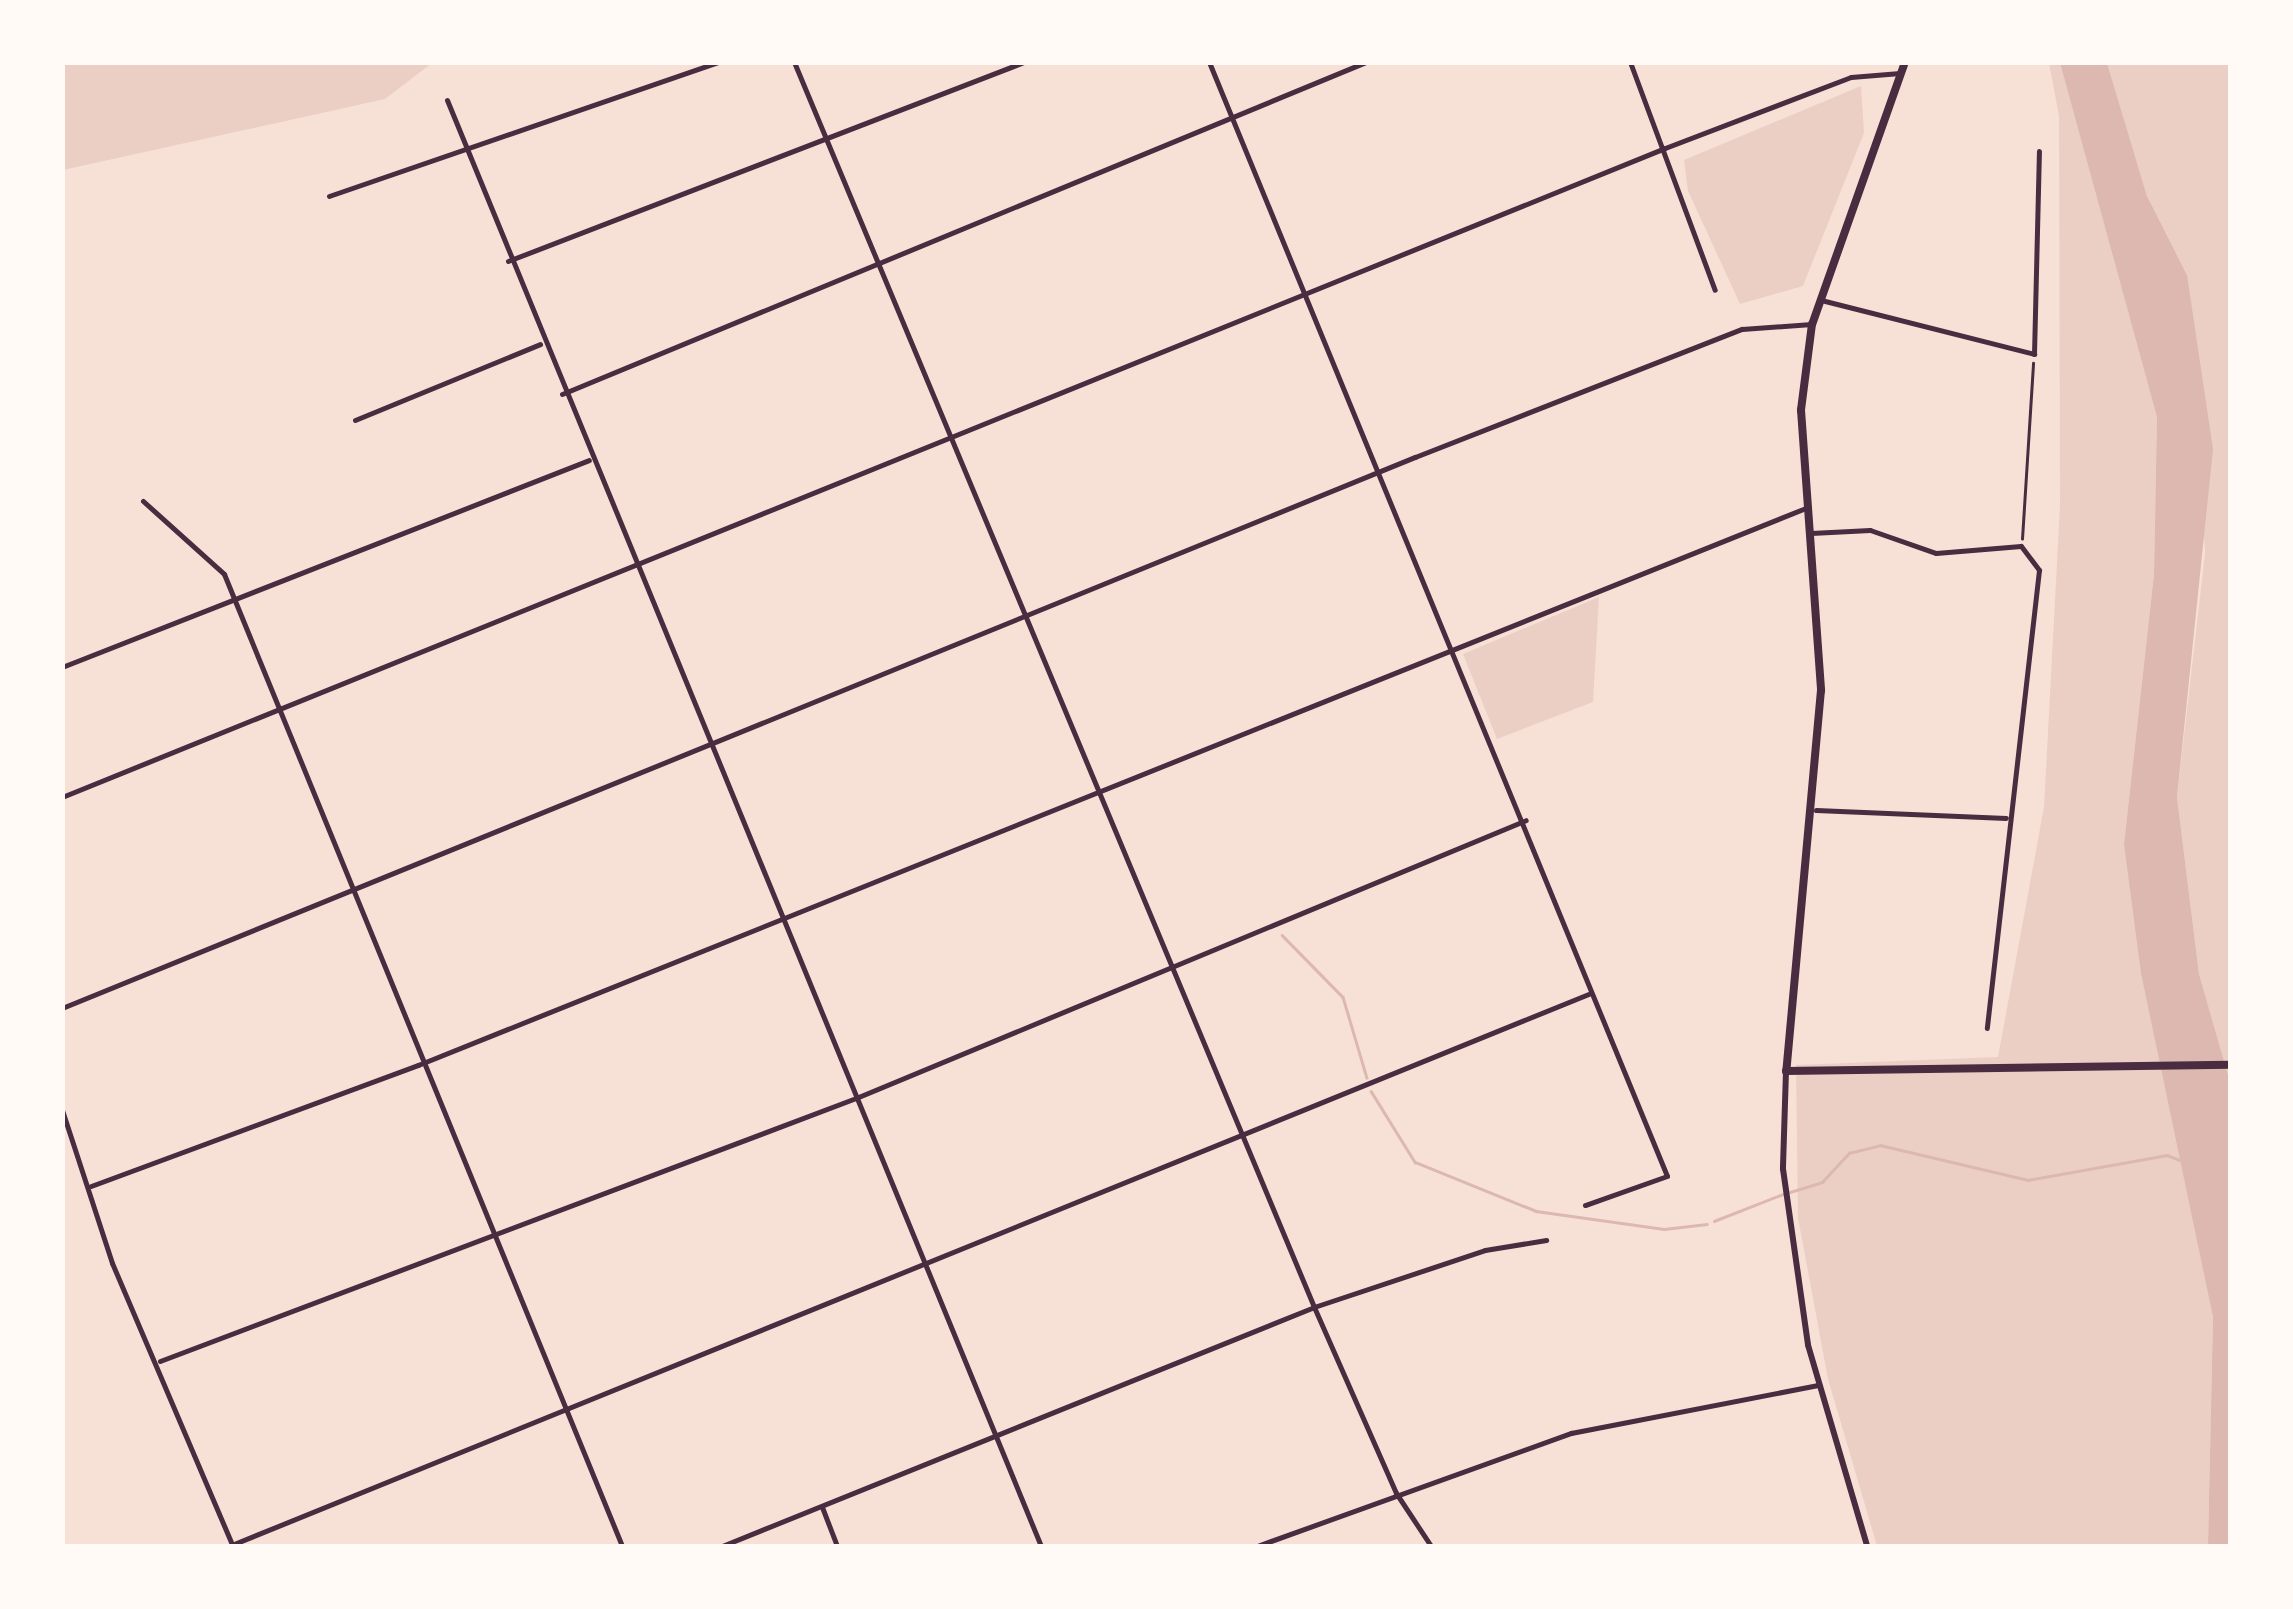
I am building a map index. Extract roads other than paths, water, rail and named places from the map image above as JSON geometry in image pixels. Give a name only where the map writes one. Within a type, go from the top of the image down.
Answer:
[{"type":"main road","points":[[1905,62],[1812,324],[1802,410],[1821,690],[1816,810],[1786,1071],[2230,1065]]},
{"type":"street","points":[[329,196],[719,62]]},
{"type":"street","points":[[794,62],[1176,966],[1314,1307],[1396,1492],[1432,1546]]},
{"type":"street","points":[[508,261],[1024,62]]},
{"type":"street","points":[[1209,62],[1456,648],[1590,993],[1667,1176],[1584,1205]]},
{"type":"street","points":[[562,394],[1230,113],[1366,62]]},
{"type":"street","points":[[1630,62],[1715,290]]},
{"type":"street","points":[[62,797],[956,443],[1665,148],[1851,77],[1902,72]]},
{"type":"street","points":[[447,100],[540,344],[1040,1546]]},
{"type":"street","points":[[1821,300],[2034,354],[2039,151]]},
{"type":"street","points":[[62,1008],[706,738],[1381,470],[1742,329],[1812,324]]},
{"type":"street","points":[[355,420],[540,344]]},
{"type":"street","points":[[62,667],[590,460]]},
{"type":"street","points":[[143,501],[224,574],[274,715],[622,1546]]},
{"type":"street","points":[[91,1186],[418,1065],[1806,508]]},
{"type":"street","points":[[1808,533],[1870,530],[1936,552],[2021,546],[2039,570],[2006,818],[1987,1028]]},
{"type":"street","points":[[1816,810],[2006,818]]},
{"type":"street","points":[[160,1361],[856,1098],[1526,820]]},
{"type":"street","points":[[62,1110],[91,1186],[112,1263],[160,1361],[231,1546],[562,1407],[1590,993]]},
{"type":"street","points":[[1786,1071],[1784,1169],[1789,1216],[1819,1385],[1867,1546]]},
{"type":"street","points":[[722,1546],[1314,1307],[1485,1250],[1546,1240]]},
{"type":"street","points":[[1257,1546],[1396,1492],[1571,1433],[1819,1385]]},
{"type":"street","points":[[822,1506],[837,1546]]},
{"type":"waterway","points":[[1282,935],[1343,997],[1367,1078]]},
{"type":"waterway","points":[[1371,1091],[1415,1162],[1536,1211],[1664,1229],[1707,1224]]},
{"type":"waterway","points":[[1790,1192],[1822,1182],[1849,1153],[1880,1145],[2028,1180],[2167,1155],[2188,1163]]},
{"type":"waterway","points":[[1714,1221],[1783,1194]]}]
